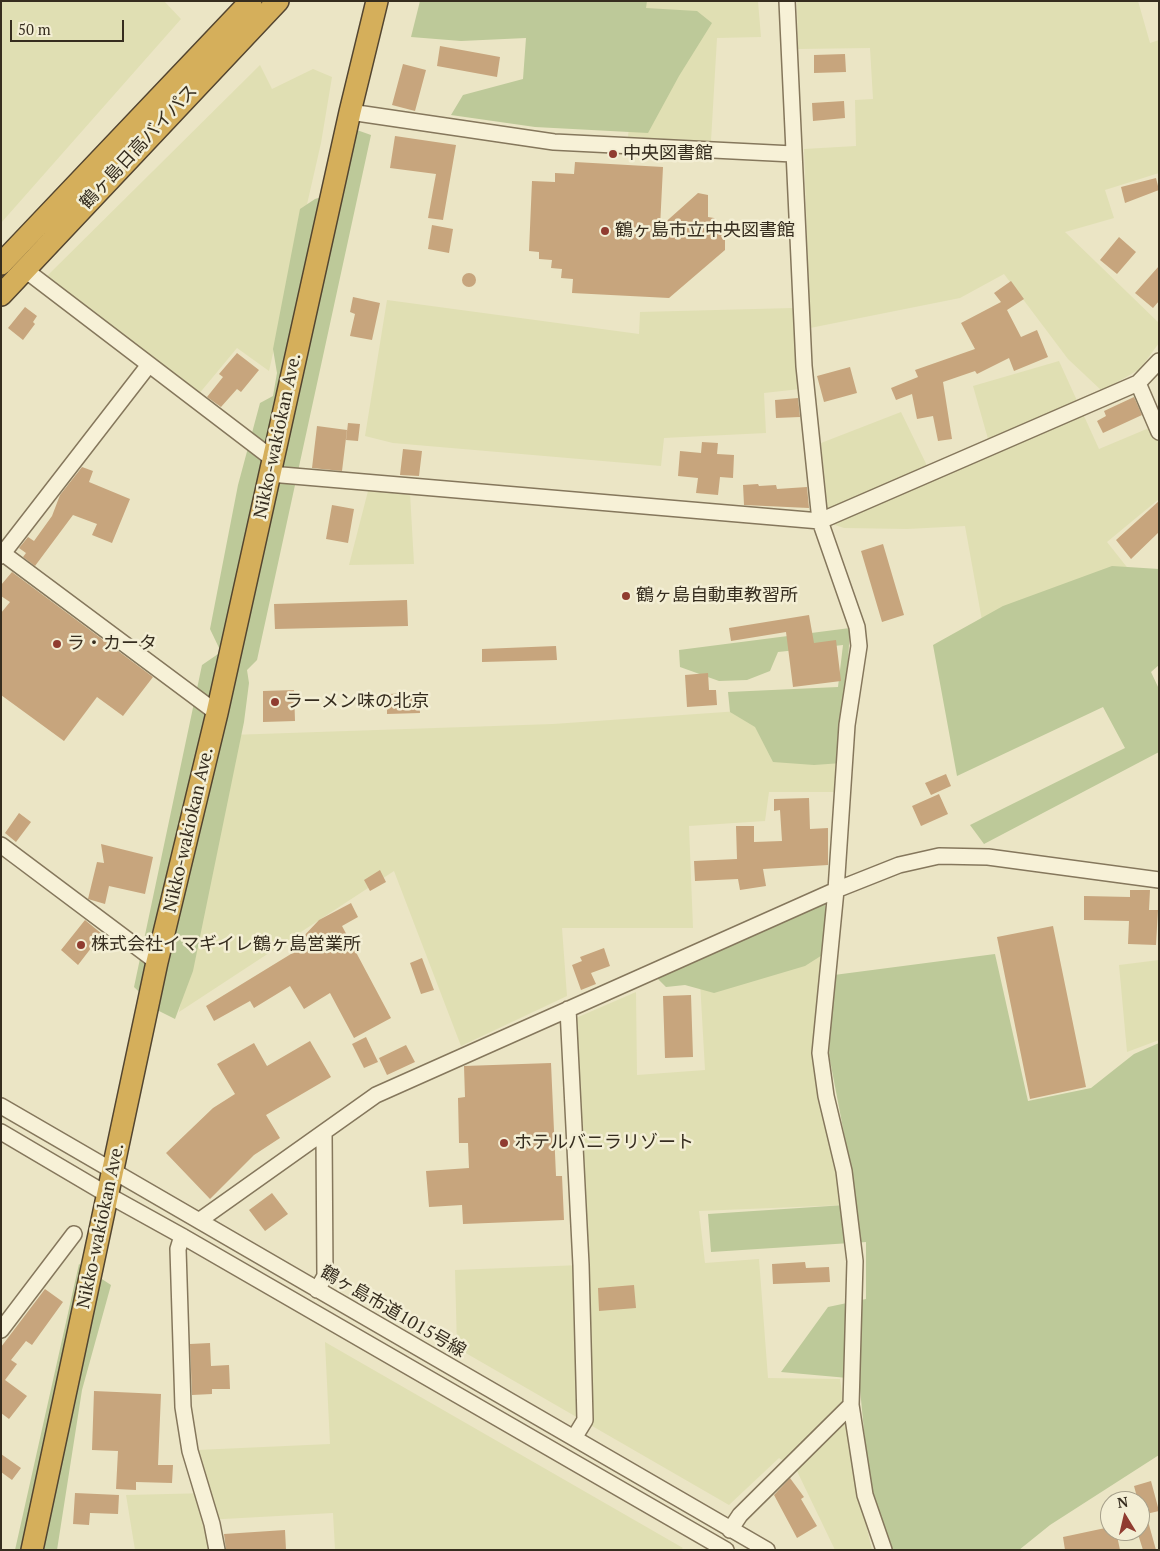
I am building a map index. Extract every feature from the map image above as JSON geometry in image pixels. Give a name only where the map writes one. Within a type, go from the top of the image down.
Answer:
[{"type":"highway","name":"鶴ヶ島日高バイパス","points":[[1,295],[9,260],[251,1]]},
{"type":"highway","name":"鶴ヶ島日高バイパス","points":[[9,260],[278,1]]},
{"type":"highway","points":[[361,1],[367,46]]},
{"type":"highway","name":"Nikko-wakiokan Ave.","points":[[32,1550],[157,962],[217,713],[350,112],[377,1]]},
{"type":"street","points":[[787,1],[804,366],[820,521],[857,627],[859,646],[847,725],[836,890],[820,1053],[826,1096],[844,1171],[855,1261],[851,1406],[865,1495],[884,1550]]},
{"type":"street","points":[[350,112],[554,142],[793,154]]},
{"type":"street","points":[[9,260],[148,366],[272,466],[820,521],[1138,383],[1159,361]]},
{"type":"street","points":[[148,366],[2,554],[217,713]]},
{"type":"street","points":[[1138,383],[1159,432]]},
{"type":"street","points":[[1,845],[157,962]]},
{"type":"street","points":[[200,1220],[376,1095],[836,890],[900,865],[939,856],[988,858],[1159,880]]},
{"type":"street","points":[[568,1009],[581,1265],[585,1420],[574,1438]]},
{"type":"street","name":"鶴ヶ島市道1015号線","points":[[1,1106],[766,1550]]},
{"type":"street","points":[[1,1132],[726,1550]]},
{"type":"street","points":[[317,1290],[325,1276],[324,1133]]},
{"type":"street","points":[[1,1330],[74,1234]]},
{"type":"street","points":[[182,1236],[178,1249],[183,1407],[190,1451],[212,1524],[217,1550]]},
{"type":"street","points":[[730,1530],[740,1515],[851,1406]]},
{"type":"green space","points":[[1,1],[164,1],[181,19],[1,223]]},
{"type":"green space","points":[[420,1],[647,1],[646,8],[697,11],[712,23],[679,76],[648,133],[535,127],[451,115],[463,95],[523,79],[526,38],[461,41],[411,37]]},
{"type":"green space","points":[[641,1],[758,1],[761,37],[717,38],[711,141],[628,137]]},
{"type":"green space","points":[[797,1],[1138,1],[1150,43],[1159,40],[1159,173],[1105,190],[1114,218],[1065,232],[1159,323],[1159,343],[1140,369],[1102,391],[1068,359],[1004,274],[960,298],[810,328],[804,149],[856,146],[855,100],[873,99],[870,48],[798,49]]},
{"type":"green space","points":[[260,65],[272,89],[313,69],[332,77],[321,143],[269,371],[237,348],[198,395],[46,277]]},
{"type":"green space","points":[[354,129],[371,135],[257,660],[247,670],[249,683],[244,722],[193,971],[175,1019],[159,1011],[134,987],[202,665],[221,652],[210,629],[238,485],[260,403],[273,396],[277,373],[273,349],[300,209],[315,199],[339,192]]},
{"type":"green space","points":[[387,300],[639,334],[640,312],[793,308],[800,389],[764,393],[766,433],[664,438],[661,466],[393,443],[365,436]]},
{"type":"green space","points":[[1059,361],[1099,449],[1149,428],[1159,442],[1159,499],[1107,542],[1130,571],[983,626],[965,526],[907,529],[844,528],[829,523],[821,443],[901,412],[933,478],[992,453],[973,386]]},
{"type":"green space","points":[[368,491],[410,493],[414,564],[349,565]]},
{"type":"green space","points":[[1112,566],[1159,569],[1159,665],[1151,672],[1159,689],[1159,752],[984,844],[970,825],[1125,748],[1103,707],[957,776],[933,645],[1003,606]]},
{"type":"green space","points":[[850,628],[842,763],[814,765],[773,762],[755,727],[730,712],[728,692],[838,687],[843,645],[778,652],[770,671],[747,680],[719,681],[680,667],[679,650]]},
{"type":"green space","points":[[840,704],[837,792],[769,792],[765,821],[689,826],[693,928],[562,928],[567,996],[461,1046],[394,871],[179,1012],[230,735],[553,724]]},
{"type":"green space","points":[[825,904],[830,930],[827,952],[805,966],[714,993],[685,985],[666,987],[657,978]]},
{"type":"green space","points":[[827,907],[814,1049],[825,1125],[845,1205],[699,1211],[705,1263],[759,1259],[768,1378],[840,1379],[853,1469],[872,1550],[835,1550],[796,1469],[779,1458],[729,1505],[457,1348],[455,1270],[581,1265],[569,1021],[636,992],[637,1075],[705,1070],[699,964]]},
{"type":"green space","points":[[995,954],[1028,1101],[1091,1088],[1134,1054],[1159,1043],[1159,1455],[1103,1491],[1100,1491],[1100,1493],[1050,1525],[1019,1550],[892,1550],[870,1493],[859,1379],[781,1372],[828,1307],[866,1299],[866,1242],[711,1252],[708,1214],[845,1205],[846,1144],[829,1055],[834,975]]},
{"type":"green space","points":[[1159,960],[1159,1040],[1127,1052],[1119,965]]},
{"type":"green space","points":[[79,1264],[111,1285],[82,1390],[57,1550],[15,1550]]},
{"type":"green space","points":[[325,1342],[683,1548],[680,1550],[335,1550],[333,1513],[205,1520],[210,1550],[135,1550],[126,1495],[210,1493],[197,1450],[330,1444]]},
{"type":"building","points":[[440,46],[500,57],[497,77],[437,66]]},
{"type":"building","points":[[845,54],[846,72],[814,73],[814,55]]},
{"type":"building","points":[[403,64],[426,70],[415,111],[392,105]]},
{"type":"building","points":[[844,101],[845,118],[813,121],[812,103]]},
{"type":"building","points":[[395,136],[456,145],[443,220],[428,218],[436,174],[390,168]]},
{"type":"building","points":[[575,162],[663,167],[660,227],[698,193],[708,195],[708,217],[714,218],[725,231],[725,250],[669,298],[572,293],[573,279],[561,278],[562,269],[551,268],[552,260],[539,259],[539,252],[529,251],[532,181],[555,182],[555,173],[574,174]]},
{"type":"building","points":[[1156,178],[1159,190],[1125,203],[1121,187]]},
{"type":"building","points":[[432,225],[453,229],[449,253],[428,249]]},
{"type":"building","points":[[1119,237],[1136,252],[1117,274],[1100,260]]},
{"type":"building","points":[[1159,266],[1159,301],[1153,308],[1135,293]]},
{"type":"building","points":[[466,273],[472,273],[476,280],[472,287],[466,287],[462,283],[462,277]]},
{"type":"building","points":[[1011,281],[1024,299],[1007,310],[1021,337],[1037,330],[1048,357],[1014,371],[1009,358],[977,374],[975,371],[943,382],[952,439],[938,441],[933,416],[917,419],[912,394],[896,400],[891,388],[918,377],[915,370],[975,349],[961,323],[1001,302],[994,293]]},
{"type":"building","points":[[353,297],[380,303],[372,340],[350,336],[355,314],[350,312]]},
{"type":"building","points":[[25,307],[37,316],[33,322],[35,324],[23,340],[8,328]]},
{"type":"building","points":[[237,353],[259,370],[241,392],[237,389],[221,407],[207,397],[223,377],[219,374]]},
{"type":"building","points":[[850,367],[857,393],[824,402],[817,376]]},
{"type":"building","points":[[1134,397],[1142,415],[1103,433],[1097,421],[1106,416],[1104,411]]},
{"type":"building","points":[[798,398],[800,417],[776,418],[775,400]]},
{"type":"building","points":[[348,423],[360,424],[358,441],[346,440]]},
{"type":"building","points":[[317,426],[347,430],[342,471],[312,468]]},
{"type":"building","points":[[702,442],[718,443],[717,454],[734,455],[733,478],[720,477],[718,495],[696,493],[698,478],[678,476],[680,451],[701,453]]},
{"type":"building","points":[[403,449],[422,451],[419,476],[400,475]]},
{"type":"building","points":[[82,467],[93,471],[89,482],[130,499],[112,543],[92,535],[97,524],[73,515],[35,566],[23,557],[26,553],[19,548],[28,537],[34,541],[52,516],[60,495]]},
{"type":"building","points":[[758,484],[759,486],[776,485],[777,489],[807,487],[809,508],[744,505],[743,485]]},
{"type":"building","points":[[1159,501],[1159,532],[1131,559],[1116,540]]},
{"type":"building","points":[[332,505],[354,509],[348,543],[326,539]]},
{"type":"building","points":[[883,544],[904,615],[882,622],[861,551]]},
{"type":"building","name":"ラ・カータ","points":[[12,572],[153,677],[123,716],[97,697],[64,741],[1,695],[1,613],[10,602],[1,596],[1,585]]},
{"type":"building","points":[[407,600],[408,626],[275,629],[274,604]]},
{"type":"building","points":[[809,615],[814,643],[836,640],[841,681],[793,687],[786,632],[731,641],[729,628]]},
{"type":"building","points":[[556,646],[557,660],[482,662],[482,649]]},
{"type":"building","points":[[708,673],[709,690],[716,690],[717,705],[687,707],[685,675]]},
{"type":"building","points":[[294,690],[295,721],[263,722],[263,691]]},
{"type":"building","points":[[419,693],[420,713],[387,714],[387,694]]},
{"type":"building","points":[[946,774],[951,786],[931,795],[925,783]]},
{"type":"building","points":[[939,794],[948,814],[921,826],[912,806]]},
{"type":"building","points":[[809,798],[810,829],[828,828],[828,865],[763,869],[766,886],[740,890],[738,879],[695,881],[694,861],[737,859],[736,826],[754,826],[754,842],[782,841],[780,810],[774,811],[774,799]]},
{"type":"building","points":[[19,813],[31,822],[16,842],[5,833]]},
{"type":"building","points":[[101,844],[153,857],[145,894],[109,886],[105,904],[88,899],[97,862],[104,863]]},
{"type":"building","points":[[380,870],[386,882],[370,891],[364,880]]},
{"type":"building","points":[[1130,890],[1150,890],[1149,910],[1158,910],[1156,945],[1128,944],[1129,921],[1084,920],[1084,896],[1130,897]]},
{"type":"building","points":[[351,903],[358,917],[342,926],[391,1018],[354,1038],[330,993],[304,1009],[290,986],[254,1008],[250,1001],[214,1021],[206,1006],[304,946],[301,939],[319,920]]},
{"type":"building","points":[[85,920],[102,934],[78,965],[61,950]]},
{"type":"building","points":[[1053,926],[1086,1087],[1030,1099],[997,937]]},
{"type":"building","points":[[604,948],[610,966],[591,973],[596,984],[581,990],[572,965],[582,961],[580,957]]},
{"type":"building","points":[[422,958],[434,990],[421,994],[410,963]]},
{"type":"building","points":[[691,995],[693,1057],[665,1058],[663,996]]},
{"type":"building","points":[[366,1037],[378,1062],[364,1068],[352,1044]]},
{"type":"building","points":[[310,1041],[331,1077],[266,1115],[280,1138],[254,1155],[210,1199],[166,1153],[213,1108],[235,1094],[217,1064],[254,1043],[267,1066]]},
{"type":"building","points":[[406,1045],[415,1062],[387,1075],[379,1058]]},
{"type":"building","points":[[551,1063],[556,1176],[562,1176],[564,1220],[463,1224],[462,1205],[429,1207],[426,1171],[469,1168],[468,1143],[459,1143],[458,1098],[465,1097],[464,1066]]},
{"type":"building","points":[[272,1193],[288,1214],[265,1231],[249,1210]]},
{"type":"building","points":[[805,1262],[806,1268],[829,1267],[830,1282],[773,1284],[772,1264]]},
{"type":"building","points":[[634,1285],[636,1308],[599,1311],[598,1288]]},
{"type":"building","points":[[45,1289],[63,1302],[32,1345],[26,1341],[11,1360],[17,1364],[5,1380],[27,1396],[9,1419],[1,1413],[1,1347]]},
{"type":"building","points":[[210,1343],[211,1366],[229,1365],[230,1389],[212,1389],[212,1394],[192,1395],[190,1344]]},
{"type":"building","points":[[94,1391],[161,1394],[158,1465],[173,1465],[172,1483],[136,1482],[136,1490],[116,1489],[118,1451],[92,1450]]},
{"type":"building","points":[[1,1454],[21,1468],[12,1480],[1,1472]]},
{"type":"building","points":[[790,1478],[804,1497],[801,1499],[817,1526],[797,1538],[774,1495]]},
{"type":"building","points":[[1151,1481],[1159,1511],[1150,1513],[1150,1491],[1135,1491],[1134,1486]]},
{"type":"building","points":[[75,1493],[119,1495],[118,1514],[90,1513],[89,1525],[73,1524]]},
{"type":"building","points":[[1150,1528],[1156,1550],[1143,1550],[1140,1541],[1150,1541]]},
{"type":"building","points":[[1100,1529],[1100,1541],[1118,1541],[1120,1550],[1065,1550],[1063,1537]]},
{"type":"building","points":[[285,1530],[286,1550],[226,1550],[224,1534]]},
{"type":"place","name":"中央図書館","points":[[613,154]]},
{"type":"place","name":"鶴ヶ島市立中央図書館","points":[[605,231]]},
{"type":"place","name":"鶴ヶ島自動車教習所","points":[[626,596]]},
{"type":"place","name":"ラ・カータ","points":[[57,644]]},
{"type":"place","name":"ラーメン味の北京","points":[[275,702]]},
{"type":"place","name":"株式会社イマギイレ鶴ヶ島営業所","points":[[81,945]]},
{"type":"place","name":"ホテルバニラリゾート","points":[[504,1143]]}]
